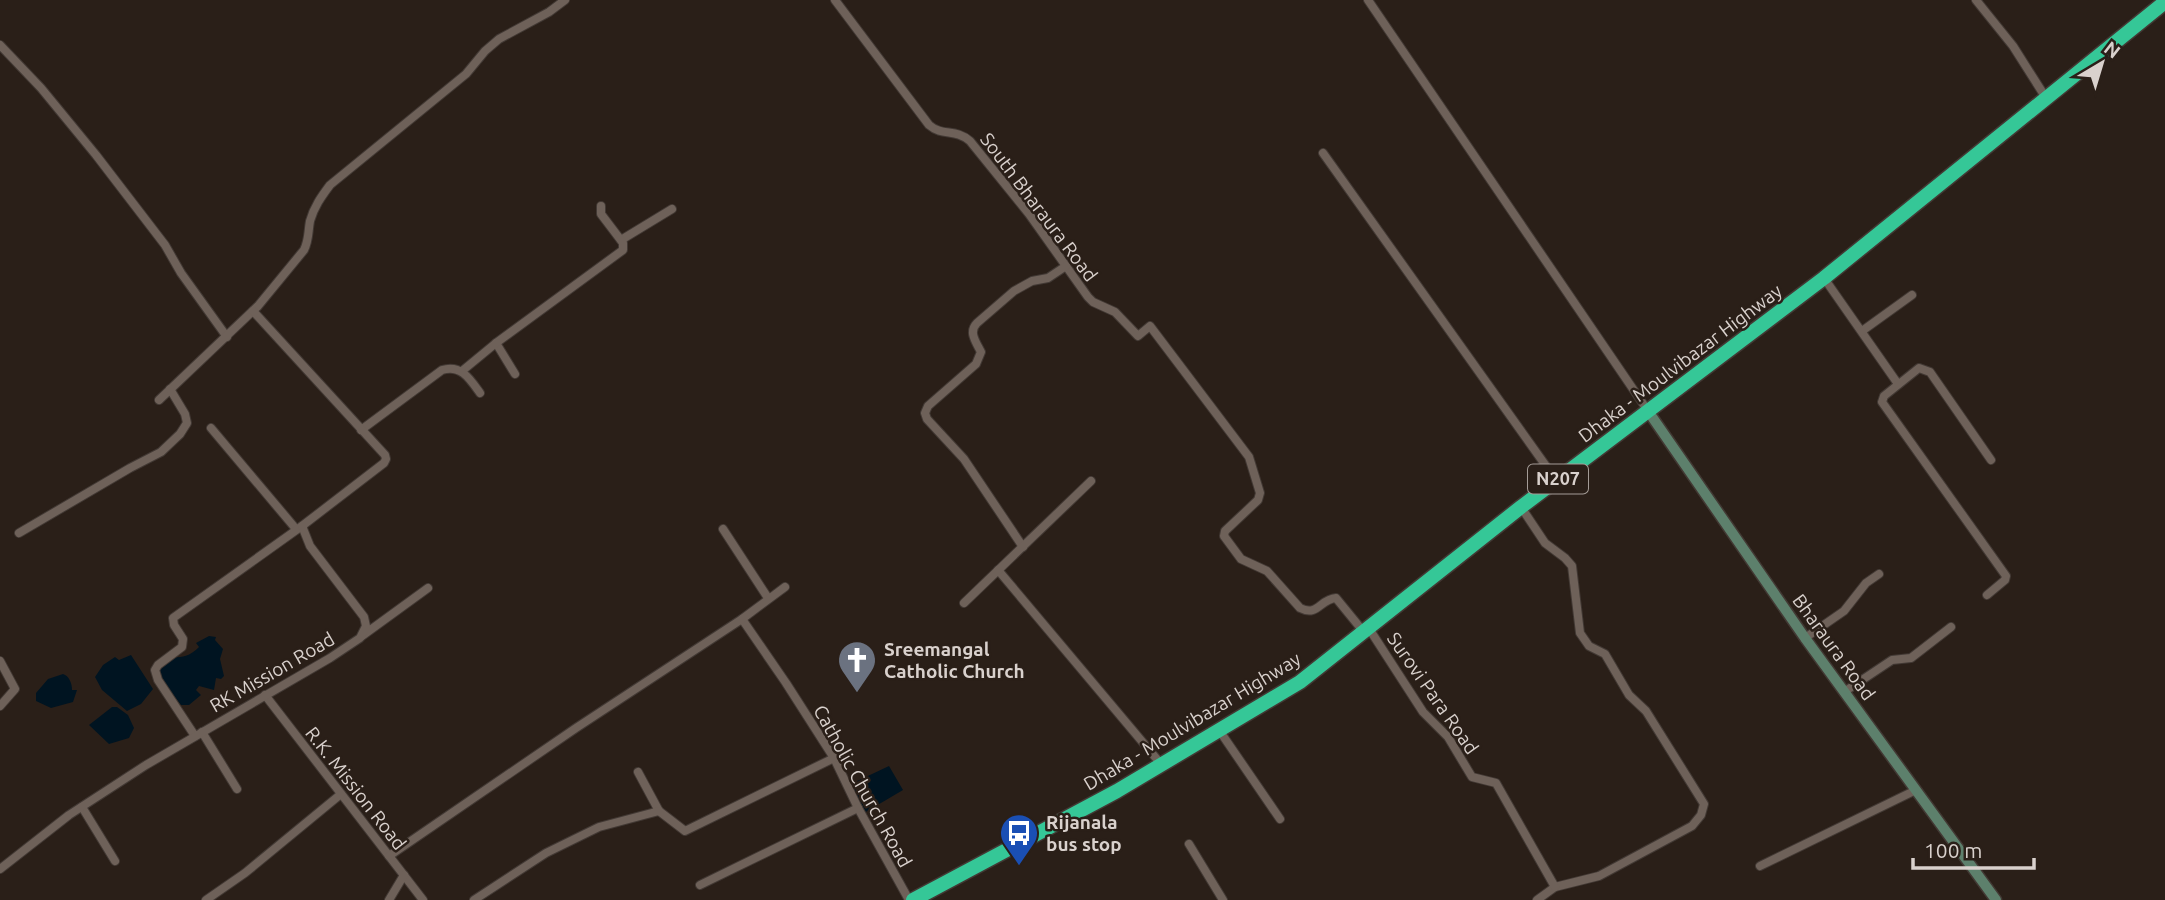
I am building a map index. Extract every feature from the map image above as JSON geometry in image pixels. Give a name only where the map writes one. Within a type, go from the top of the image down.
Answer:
[{"type":"highway","name":"Dhaka - Moulvibazar Highway","points":[[911,900],[1117,790],[1300,682],[1521,506],[1824,278],[2165,2]]},
{"type":"main road","name":"Bharaura Road","points":[[1648,411],[1805,638],[1996,900]]},
{"type":"street","points":[[159,400],[253,311],[304,250],[316,202],[330,185],[466,74],[499,39],[549,12],[565,0]]},
{"type":"street","name":"South Bharaura Road","points":[[835,0],[929,125],[942,132],[962,134],[970,141],[1029,214],[1088,297],[1115,312],[1138,336],[1150,326],[1249,457],[1260,493],[1258,500],[1225,531],[1225,540],[1247,564],[1273,576],[1300,608],[1312,611],[1331,598],[1336,598],[1366,629]]},
{"type":"street","points":[[1368,0],[1648,411]]},
{"type":"street","points":[[1976,0],[2013,46],[2046,98]]},
{"type":"street","points":[[0,45],[41,88],[96,155],[164,245],[227,337]]},
{"type":"street","points":[[1323,153],[1556,480]]},
{"type":"street","points":[[462,371],[623,250],[621,240],[601,214],[601,206]]},
{"type":"street","points":[[621,240],[672,209]]},
{"type":"street","points":[[1023,547],[964,459],[927,419],[925,412],[928,406],[976,364],[981,352],[972,335],[973,327],[1014,291],[1032,281],[1048,278],[1066,266]]},
{"type":"street","points":[[1824,278],[1898,384]]},
{"type":"street","points":[[1862,331],[1912,295]]},
{"type":"street","points":[[237,789],[158,680],[155,670],[158,665],[182,647],[183,639],[174,625],[173,618],[299,528],[386,459],[253,311]]},
{"type":"street","points":[[496,343],[515,374]]},
{"type":"street","points":[[361,430],[442,370],[452,367],[462,371],[480,393]]},
{"type":"street","points":[[1987,595],[2005,580],[2006,576],[1882,402],[1884,396],[1919,368],[1930,372],[1991,460]]},
{"type":"street","points":[[19,533],[161,452],[180,434],[187,423],[186,414],[170,389]]},
{"type":"street","name":"RK Mission Road","points":[[0,869],[82,807],[198,734],[330,658],[360,638],[366,626],[365,617],[299,528],[211,428]]},
{"type":"street","points":[[964,603],[1091,481]]},
{"type":"street","points":[[1521,506],[1545,544],[1572,566],[1583,640],[1605,654],[1629,695],[1646,711],[1704,804],[1701,815],[1692,826],[1599,876],[1555,887],[1537,900]]},
{"type":"street","points":[[723,529],[768,598]]},
{"type":"street","points":[[998,570],[1161,764]]},
{"type":"street","points":[[1805,638],[1844,611],[1866,583],[1879,574]]},
{"type":"street","points":[[389,856],[785,587]]},
{"type":"street","points":[[360,638],[428,588]]},
{"type":"street","name":"Catholic Church Road","points":[[741,619],[834,758],[858,808],[911,900]]},
{"type":"street","points":[[1844,692],[1892,660],[1912,659],[1951,627]]},
{"type":"street","name":"Surovi Para Road","points":[[1366,629],[1423,712],[1448,737],[1472,777],[1496,783],[1555,887]]},
{"type":"street","points":[[0,661],[15,689],[0,706]]},
{"type":"street","name":"R.K. Mission Road","points":[[265,695],[423,900]]},
{"type":"street","points":[[1219,730],[1280,819]]},
{"type":"street","points":[[638,772],[659,811],[685,831],[834,758]]},
{"type":"street","points":[[1760,866],[1916,790]]},
{"type":"street","points":[[206,900],[245,873],[341,794]]},
{"type":"street","points":[[82,807],[115,861]]},
{"type":"street","points":[[700,885],[858,808]]},
{"type":"street","points":[[474,900],[546,853],[599,827],[659,811]]},
{"type":"street","points":[[1189,844],[1223,900]]},
{"type":"street","points":[[0,855],[8,863]]},
{"type":"street","points":[[389,900],[404,875]]},
{"type":"water","points":[[209,636],[216,637],[215,640],[223,649],[220,659],[224,676],[221,679],[216,678],[214,690],[199,686],[196,690],[201,695],[189,705],[181,705],[160,678],[159,669],[173,657],[193,652],[199,647],[196,643]]},
{"type":"water","points":[[131,655],[153,689],[141,704],[127,711],[102,690],[95,677],[103,665],[115,657],[119,660]]},
{"type":"water","points":[[63,674],[70,680],[72,690],[77,690],[73,702],[51,708],[36,701],[36,693],[48,679]]},
{"type":"water","points":[[112,707],[117,707],[128,715],[134,728],[129,738],[109,744],[89,725]]},
{"type":"water","points":[[889,766],[903,790],[864,813],[853,793],[853,783]]},
{"type":"place","name":"Sreemangal Catholic Church","points":[[857,694]]},
{"type":"place","name":"Rijanala bus stop","points":[[1019,867]]}]
